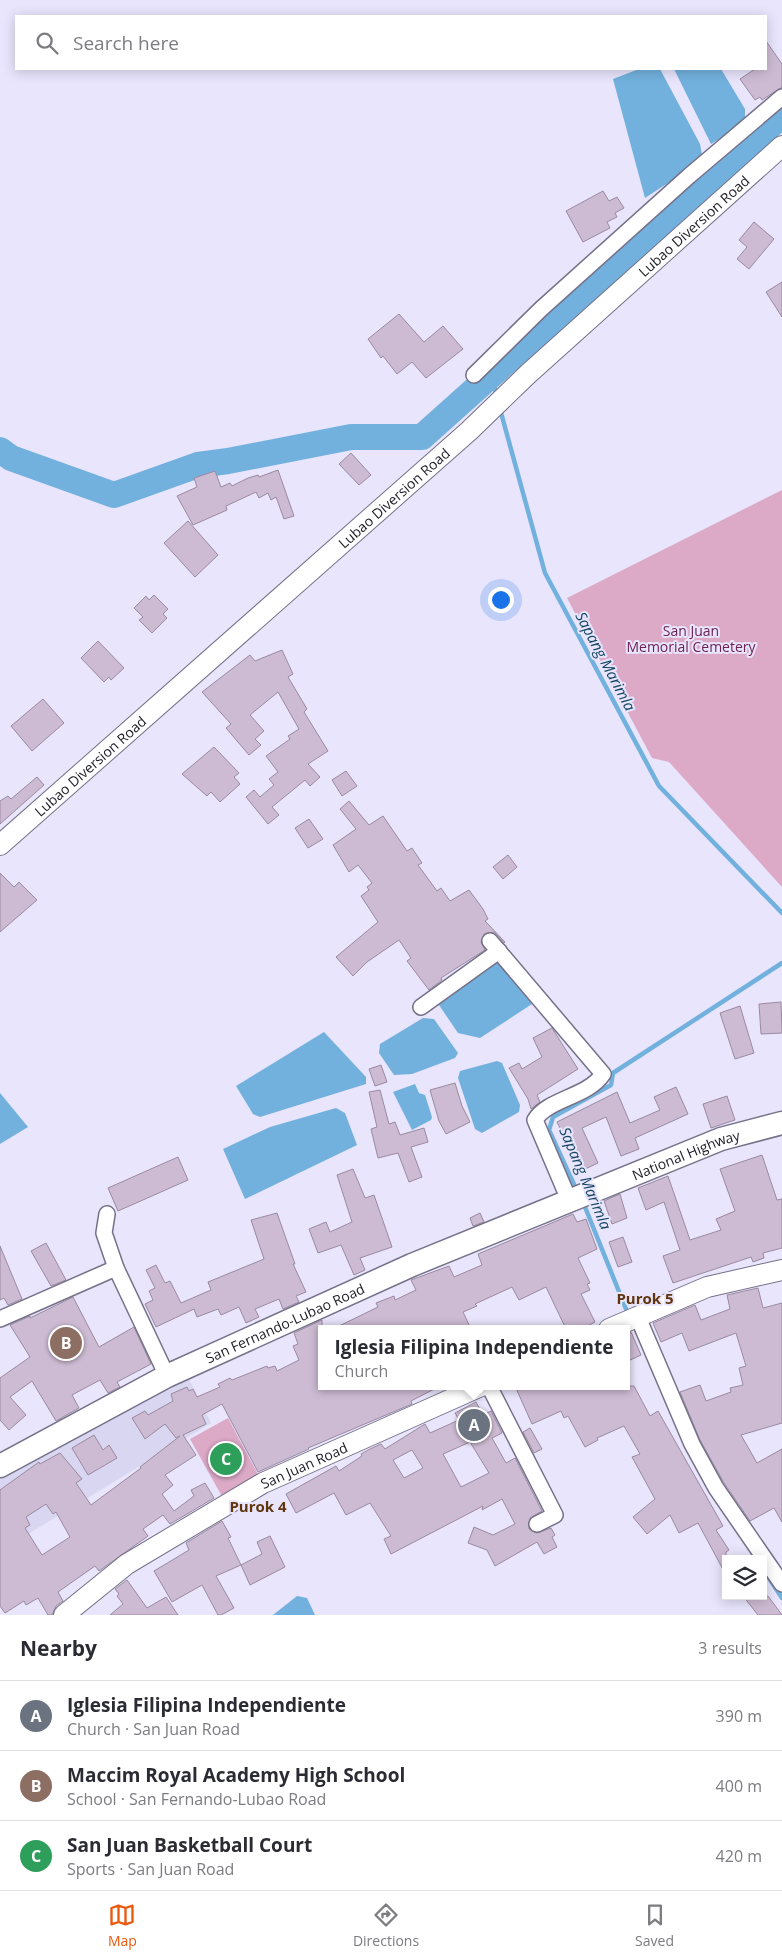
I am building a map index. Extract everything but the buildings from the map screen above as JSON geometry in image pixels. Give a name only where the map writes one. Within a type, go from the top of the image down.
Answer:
[{"type":"main road","name":"National Highway","points":[[579,1196],[721,1139],[782,1123]]},
{"type":"main road","name":"San Fernando-Lubao Road","points":[[0,1466],[166,1376],[412,1265],[579,1196]]},
{"type":"street","points":[[474,375],[541,309],[689,176],[782,96]]},
{"type":"street","name":"Lubao Diversion Road","points":[[0,845],[469,431],[528,374],[782,146]]},
{"type":"street","points":[[420,1007],[494,946],[603,1074],[600,1079],[574,1095],[540,1112],[535,1120],[579,1196]]},
{"type":"street","points":[[107,1214],[104,1232],[116,1268],[166,1376]]},
{"type":"street","points":[[0,1319],[116,1268]]},
{"type":"street","points":[[617,1325],[636,1315],[707,1287],[782,1270]]},
{"type":"street","points":[[636,1315],[679,1418],[716,1488],[782,1584]]},
{"type":"street","name":"San Juan Road","points":[[64,1615],[127,1564],[263,1483],[472,1390]]},
{"type":"street","points":[[492,1390],[556,1515],[537,1524]]},
{"type":"shaded area","points":[[187,1375],[211,1423],[0,1551],[0,1475]]},
{"type":"green space","name":"San Juan Memorial Cemetery","points":[[782,490],[782,887],[669,762],[652,758],[567,598]]},
{"type":"green space","points":[[228,1418],[261,1480],[224,1500],[190,1439]]},
{"type":"water","points":[[636,70],[661,70],[700,144],[702,155],[700,162],[645,198],[613,79]]},
{"type":"water","points":[[674,70],[722,70],[745,109],[745,123],[711,144]]},
{"type":"water","points":[[494,961],[499,962],[532,1004],[480,1038],[458,1033],[439,1005],[441,1000]]},
{"type":"water","points":[[423,1018],[434,1019],[458,1053],[455,1058],[412,1074],[394,1075],[379,1053],[380,1044]]},
{"type":"water","points":[[324,1032],[366,1077],[366,1084],[260,1117],[253,1114],[236,1086]]},
{"type":"water","points":[[497,1061],[502,1063],[520,1105],[519,1112],[482,1133],[475,1129],[458,1078],[460,1071]]},
{"type":"water","points":[[415,1084],[419,1093],[425,1095],[432,1117],[431,1120],[412,1130],[393,1092]]},
{"type":"water","points":[[0,1093],[28,1127],[0,1144]]},
{"type":"water","points":[[336,1108],[345,1113],[357,1145],[245,1199],[223,1149],[270,1127]]},
{"type":"water","points":[[297,1596],[307,1598],[315,1615],[273,1615]]},
{"type":"waterway","points":[[0,450],[11,458],[114,495],[198,465],[351,437],[422,437],[782,115]]},
{"type":"waterway","name":"Sapang Marimla","points":[[491,374],[497,397]]},
{"type":"waterway","name":"Sapang Marimla","points":[[500,409],[545,573],[659,786],[782,913]]},
{"type":"waterway","name":"Sapang Marimla","points":[[577,1191],[549,1130],[553,1117],[611,1085],[613,1073],[782,963]]},
{"type":"waterway","name":"Sapang Marimla","points":[[583,1202],[628,1314]]},
{"type":"waterway","name":"Sapang Marimla","points":[[767,1575],[782,1598]]},
{"type":"place","name":"Maccim Royal Academy High School","points":[[66,1343]]},
{"type":"place","name":"Iglesia Filipina Independiente","points":[[474,1425]]},
{"type":"place","name":"San Juan Basketball Court","points":[[226,1459]]},
{"type":"district","name":"Purok 5","points":[[645,1298]]},
{"type":"district","name":"Purok 4","points":[[258,1506]]}]
